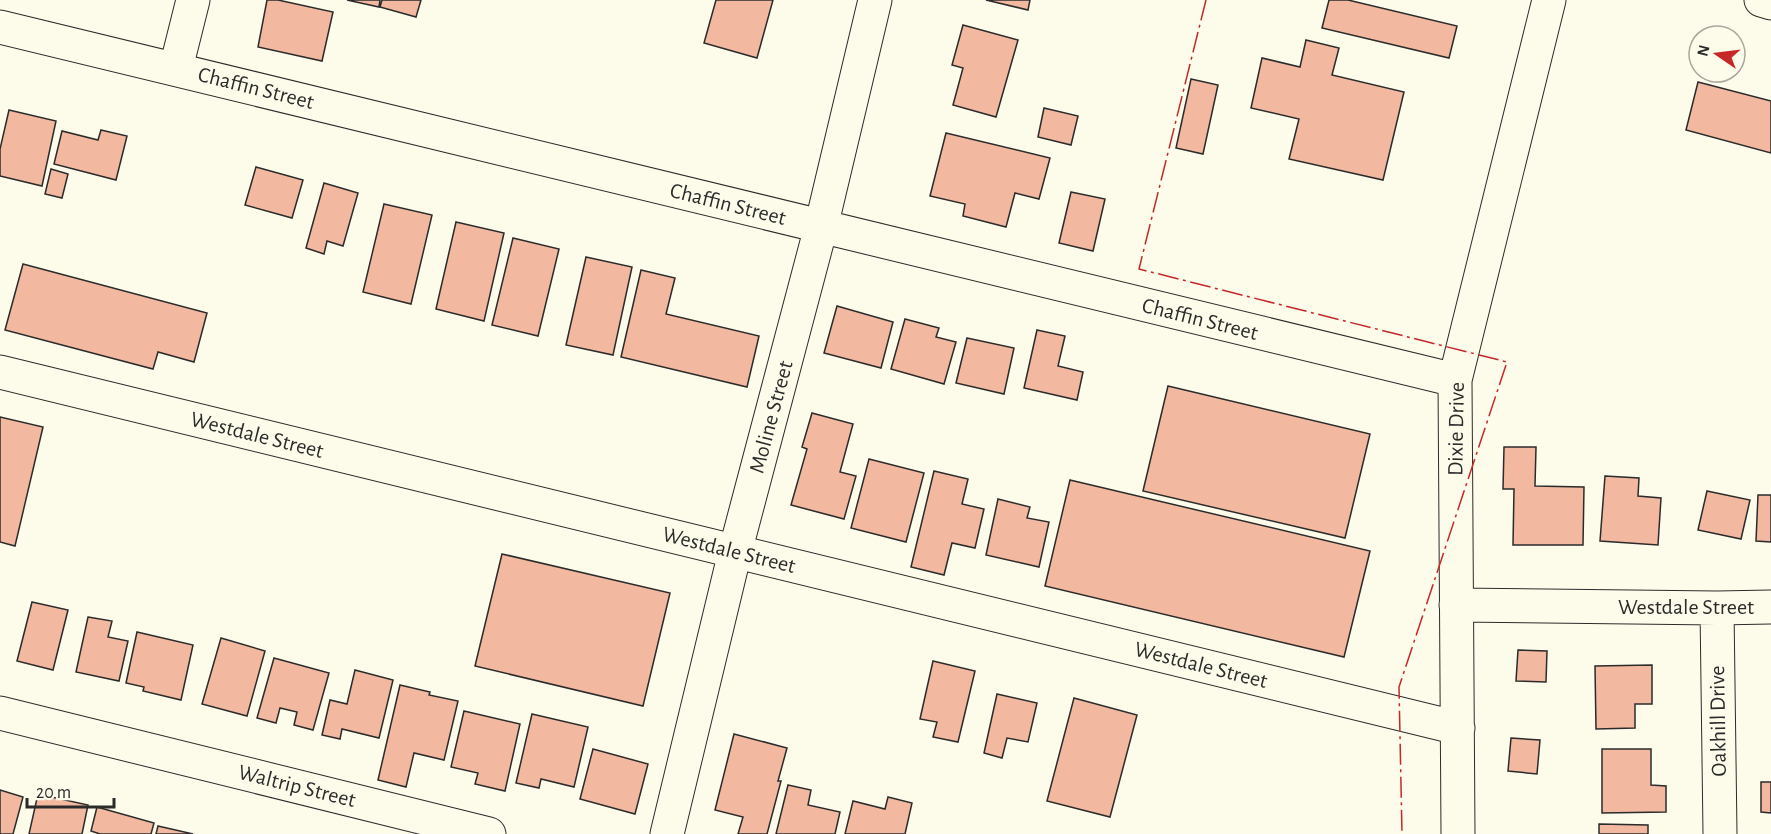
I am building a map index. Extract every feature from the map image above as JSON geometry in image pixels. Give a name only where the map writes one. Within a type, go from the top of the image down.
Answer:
[{"type":"street","points":[[176,68],[193,0]]},
{"type":"street","name":"Moline Street","points":[[667,834],[735,552],[820,226],[875,0]]},
{"type":"street","name":"Dixie Drive","points":[[1458,834],[1455,380],[1549,0]]},
{"type":"street","points":[[1761,0],[1771,3]]},
{"type":"street","name":"Chaffin Street","points":[[0,27],[1455,380]]},
{"type":"street","name":"Westdale Street","points":[[0,372],[1458,728]]},
{"type":"street","name":"Westdale Street","points":[[1456,605],[1771,607]]},
{"type":"street","name":"Oakhill Drive","points":[[1717,608],[1720,834]]},
{"type":"street","name":"Waltrip Street","points":[[0,712],[489,834]]},
{"type":"building","points":[[267,0],[278,0],[333,12],[322,61],[258,47]]},
{"type":"building","points":[[347,0],[380,0],[379,7]]},
{"type":"building","points":[[382,0],[421,0],[416,17],[380,7]]},
{"type":"building","points":[[716,0],[773,0],[757,58],[704,43]]},
{"type":"building","points":[[986,0],[1030,0],[1028,10]]},
{"type":"building","points":[[1329,0],[1348,0],[1457,26],[1449,58],[1322,28]]},
{"type":"building","points":[[963,25],[1018,40],[996,117],[953,105],[963,68],[952,65]]},
{"type":"building","points":[[1306,40],[1339,48],[1332,75],[1404,92],[1383,180],[1289,159],[1299,119],[1251,108],[1262,58],[1300,67]]},
{"type":"building","points":[[1191,79],[1218,85],[1203,154],[1176,148]]},
{"type":"building","points":[[1698,84],[1706,84],[1771,101],[1771,153],[1686,130]]},
{"type":"building","points":[[1044,108],[1078,116],[1071,145],[1038,137]]},
{"type":"building","points":[[9,110],[56,121],[42,186],[0,176],[0,149]]},
{"type":"building","points":[[101,130],[127,136],[116,180],[54,164],[62,131],[98,140]]},
{"type":"building","points":[[946,133],[1050,158],[1039,199],[1015,193],[1006,227],[963,216],[965,204],[930,196]]},
{"type":"building","points":[[256,167],[303,180],[292,218],[245,205]]},
{"type":"building","points":[[51,169],[68,174],[62,198],[45,194]]},
{"type":"building","points":[[324,183],[358,193],[343,246],[327,241],[324,254],[306,248]]},
{"type":"building","points":[[1071,192],[1105,199],[1093,251],[1059,243]]},
{"type":"building","points":[[384,204],[432,215],[411,304],[363,292]]},
{"type":"building","points":[[456,222],[504,233],[484,321],[436,309]]},
{"type":"building","points":[[513,238],[559,249],[538,336],[492,325]]},
{"type":"building","points":[[586,257],[632,267],[613,355],[566,345]]},
{"type":"building","points":[[23,264],[207,313],[194,362],[158,352],[153,369],[5,330]]},
{"type":"building","points":[[641,270],[675,278],[666,314],[759,336],[747,387],[621,357]]},
{"type":"building","points":[[837,306],[893,322],[881,368],[824,353]]},
{"type":"building","points":[[905,319],[939,328],[936,337],[956,342],[944,384],[891,369]]},
{"type":"building","points":[[1037,330],[1065,336],[1058,366],[1083,372],[1077,400],[1024,388]]},
{"type":"building","points":[[967,338],[1014,348],[1004,394],[956,383]]},
{"type":"building","points":[[1168,386],[1370,434],[1345,538],[1143,491]]},
{"type":"building","points":[[812,413],[853,424],[840,472],[856,476],[844,519],[791,505],[807,449],[802,447]]},
{"type":"building","points":[[0,417],[43,427],[15,546],[0,542]]},
{"type":"building","points":[[1504,447],[1536,447],[1535,486],[1584,487],[1583,545],[1513,545],[1514,489],[1503,489]]},
{"type":"building","points":[[869,459],[924,473],[906,542],[851,528]]},
{"type":"building","points":[[934,471],[968,479],[962,504],[984,509],[975,548],[952,543],[944,575],[911,567]]},
{"type":"building","points":[[1605,476],[1639,478],[1638,496],[1661,498],[1658,545],[1600,541]]},
{"type":"building","points":[[1070,480],[1370,551],[1344,657],[1045,586]]},
{"type":"building","points":[[1707,491],[1750,500],[1741,539],[1698,530]]},
{"type":"building","points":[[1758,495],[1771,495],[1771,542],[1756,541]]},
{"type":"building","points":[[998,499],[1030,507],[1027,518],[1049,522],[1039,567],[986,555]]},
{"type":"building","points":[[502,554],[670,593],[643,706],[475,666]]},
{"type":"building","points":[[32,602],[68,610],[53,670],[17,661]]},
{"type":"building","points":[[88,617],[112,621],[108,637],[128,641],[119,681],[76,672]]},
{"type":"building","points":[[137,632],[193,645],[181,700],[143,691],[144,687],[126,683]]},
{"type":"building","points":[[221,638],[265,651],[247,716],[202,704]]},
{"type":"building","points":[[1518,650],[1547,651],[1546,682],[1516,681]]},
{"type":"building","points":[[274,658],[329,673],[313,730],[294,725],[297,712],[280,708],[276,723],[257,718]]},
{"type":"building","points":[[933,661],[975,671],[958,742],[933,737],[937,722],[920,719]]},
{"type":"building","points":[[1652,665],[1652,704],[1635,704],[1635,728],[1596,729],[1595,666]]},
{"type":"building","points":[[355,670],[393,680],[379,738],[342,729],[340,739],[322,735],[330,700],[347,704]]},
{"type":"building","points":[[400,685],[430,692],[429,695],[458,701],[444,760],[414,753],[406,787],[378,780]]},
{"type":"building","points":[[997,694],[1037,703],[1028,742],[1007,738],[1002,758],[984,753]]},
{"type":"building","points":[[1074,698],[1137,715],[1110,817],[1047,801]]},
{"type":"building","points":[[464,711],[520,724],[505,791],[475,784],[478,773],[451,767]]},
{"type":"building","points":[[532,714],[588,727],[574,787],[541,779],[539,788],[516,783]]},
{"type":"building","points":[[734,734],[787,748],[767,834],[738,834],[743,817],[715,810]]},
{"type":"building","points":[[1511,738],[1540,740],[1537,774],[1508,771]]},
{"type":"building","points":[[593,749],[648,764],[635,814],[580,799]]},
{"type":"building","points":[[1602,749],[1651,749],[1651,785],[1666,786],[1666,812],[1602,813]]},
{"type":"building","points":[[1761,782],[1771,782],[1771,813],[1761,812]]},
{"type":"building","points":[[788,785],[811,790],[808,805],[840,812],[835,834],[776,834]]},
{"type":"building","points":[[0,790],[23,797],[13,834],[0,834]]},
{"type":"building","points":[[38,794],[88,805],[82,834],[29,834]]},
{"type":"building","points":[[888,797],[912,803],[905,834],[845,834],[853,801],[885,809]]},
{"type":"building","points":[[97,807],[154,823],[151,834],[100,834],[91,831]]},
{"type":"building","points":[[1599,824],[1648,825],[1648,834],[1599,834]]},
{"type":"building","points":[[158,826],[193,834],[156,834]]},
{"type":"power","points":[[1206,0],[1139,269],[1507,362],[1399,687],[1402,834]]}]
